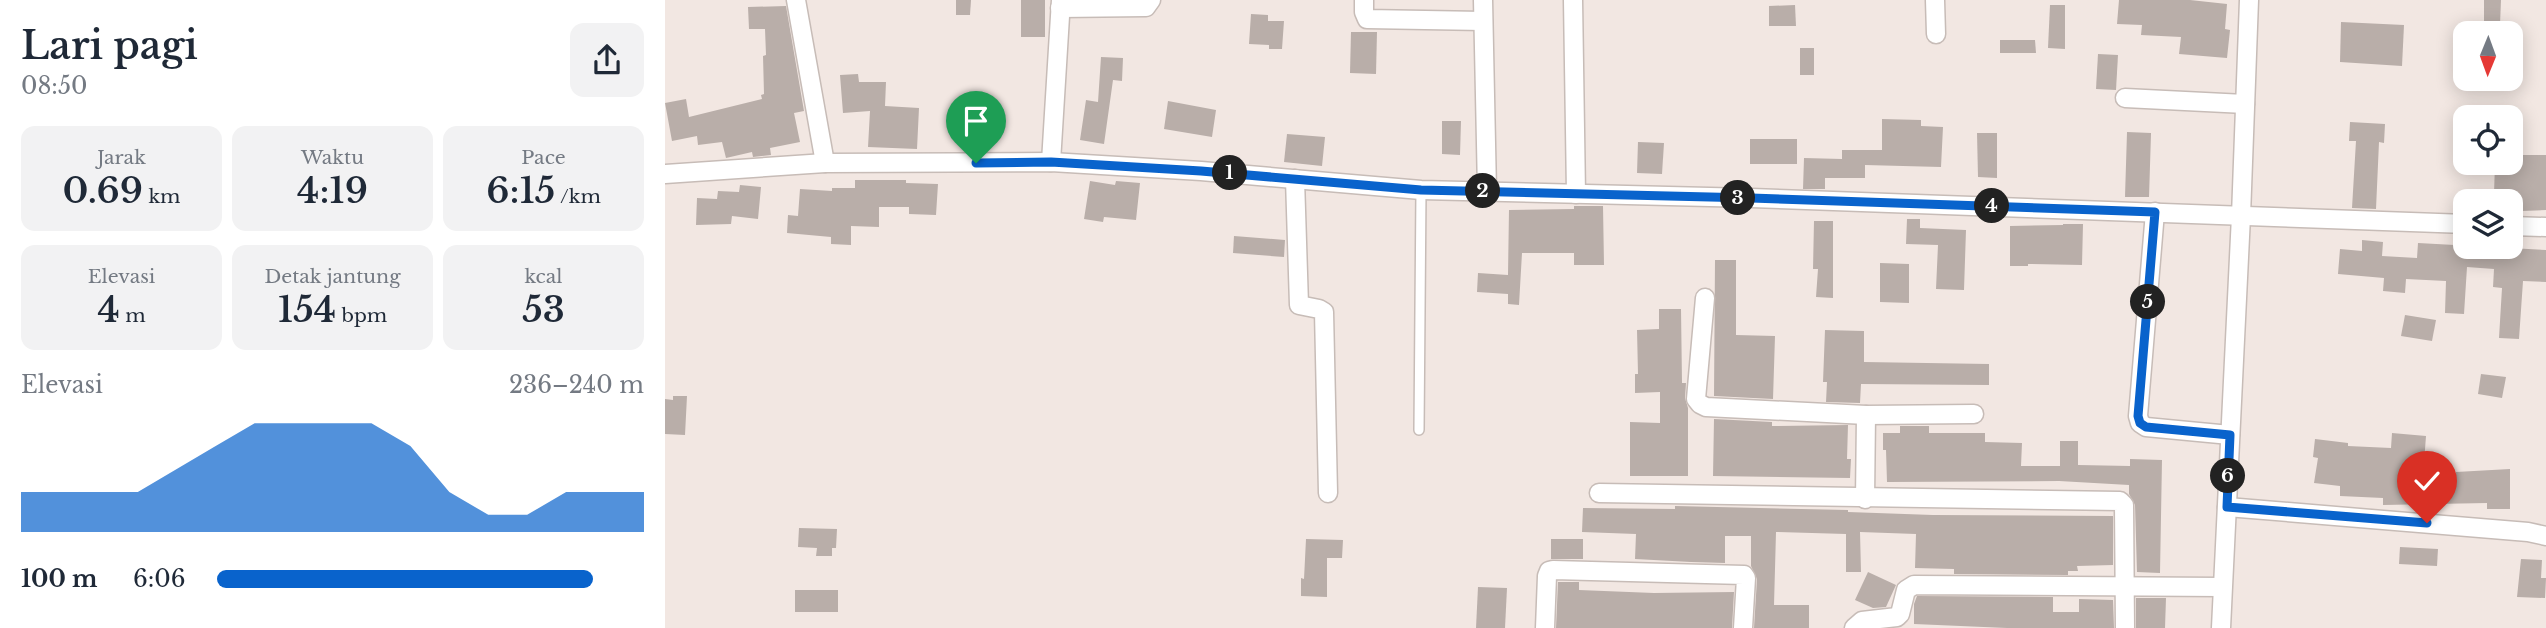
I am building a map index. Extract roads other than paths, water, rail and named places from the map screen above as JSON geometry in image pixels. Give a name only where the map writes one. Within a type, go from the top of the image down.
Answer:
[{"type":"street","points":[[796,0],[825,163]]},
{"type":"street","points":[[1051,162],[1061,4],[1146,7],[1151,0]]},
{"type":"street","points":[[1364,0],[1367,19],[1483,21]]},
{"type":"street","points":[[1483,0],[1487,191]]},
{"type":"street","points":[[1573,0],[1576,194]]},
{"type":"street","points":[[1935,0],[1936,34]]},
{"type":"street","points":[[2221,628],[2249,0]]},
{"type":"street","points":[[2126,98],[2245,104]]},
{"type":"street","points":[[665,174],[825,163],[1051,162],[1201,171],[1421,190],[2453,224]]},
{"type":"street","points":[[1295,179],[1299,305],[1324,312],[1328,493]]},
{"type":"street","points":[[2155,212],[2138,416],[2140,423],[2146,427],[2230,435]]},
{"type":"street","points":[[2523,226],[2546,227]]},
{"type":"street","points":[[1705,298],[1696,399],[1706,407],[1866,415],[1974,414]]},
{"type":"street","points":[[1865,499],[1866,415]]},
{"type":"street","points":[[1599,493],[2120,501],[2124,505],[2125,628]]},
{"type":"street","points":[[2227,507],[2528,532],[2546,536]]},
{"type":"street","points":[[1545,628],[1547,576],[1549,571],[1553,570],[1744,575],[1743,628]]},
{"type":"street","points":[[1854,628],[1862,621],[1897,617],[1906,590],[1914,585],[2222,587]]},
{"type":"lane","points":[[1419,429],[1421,190]]}]
